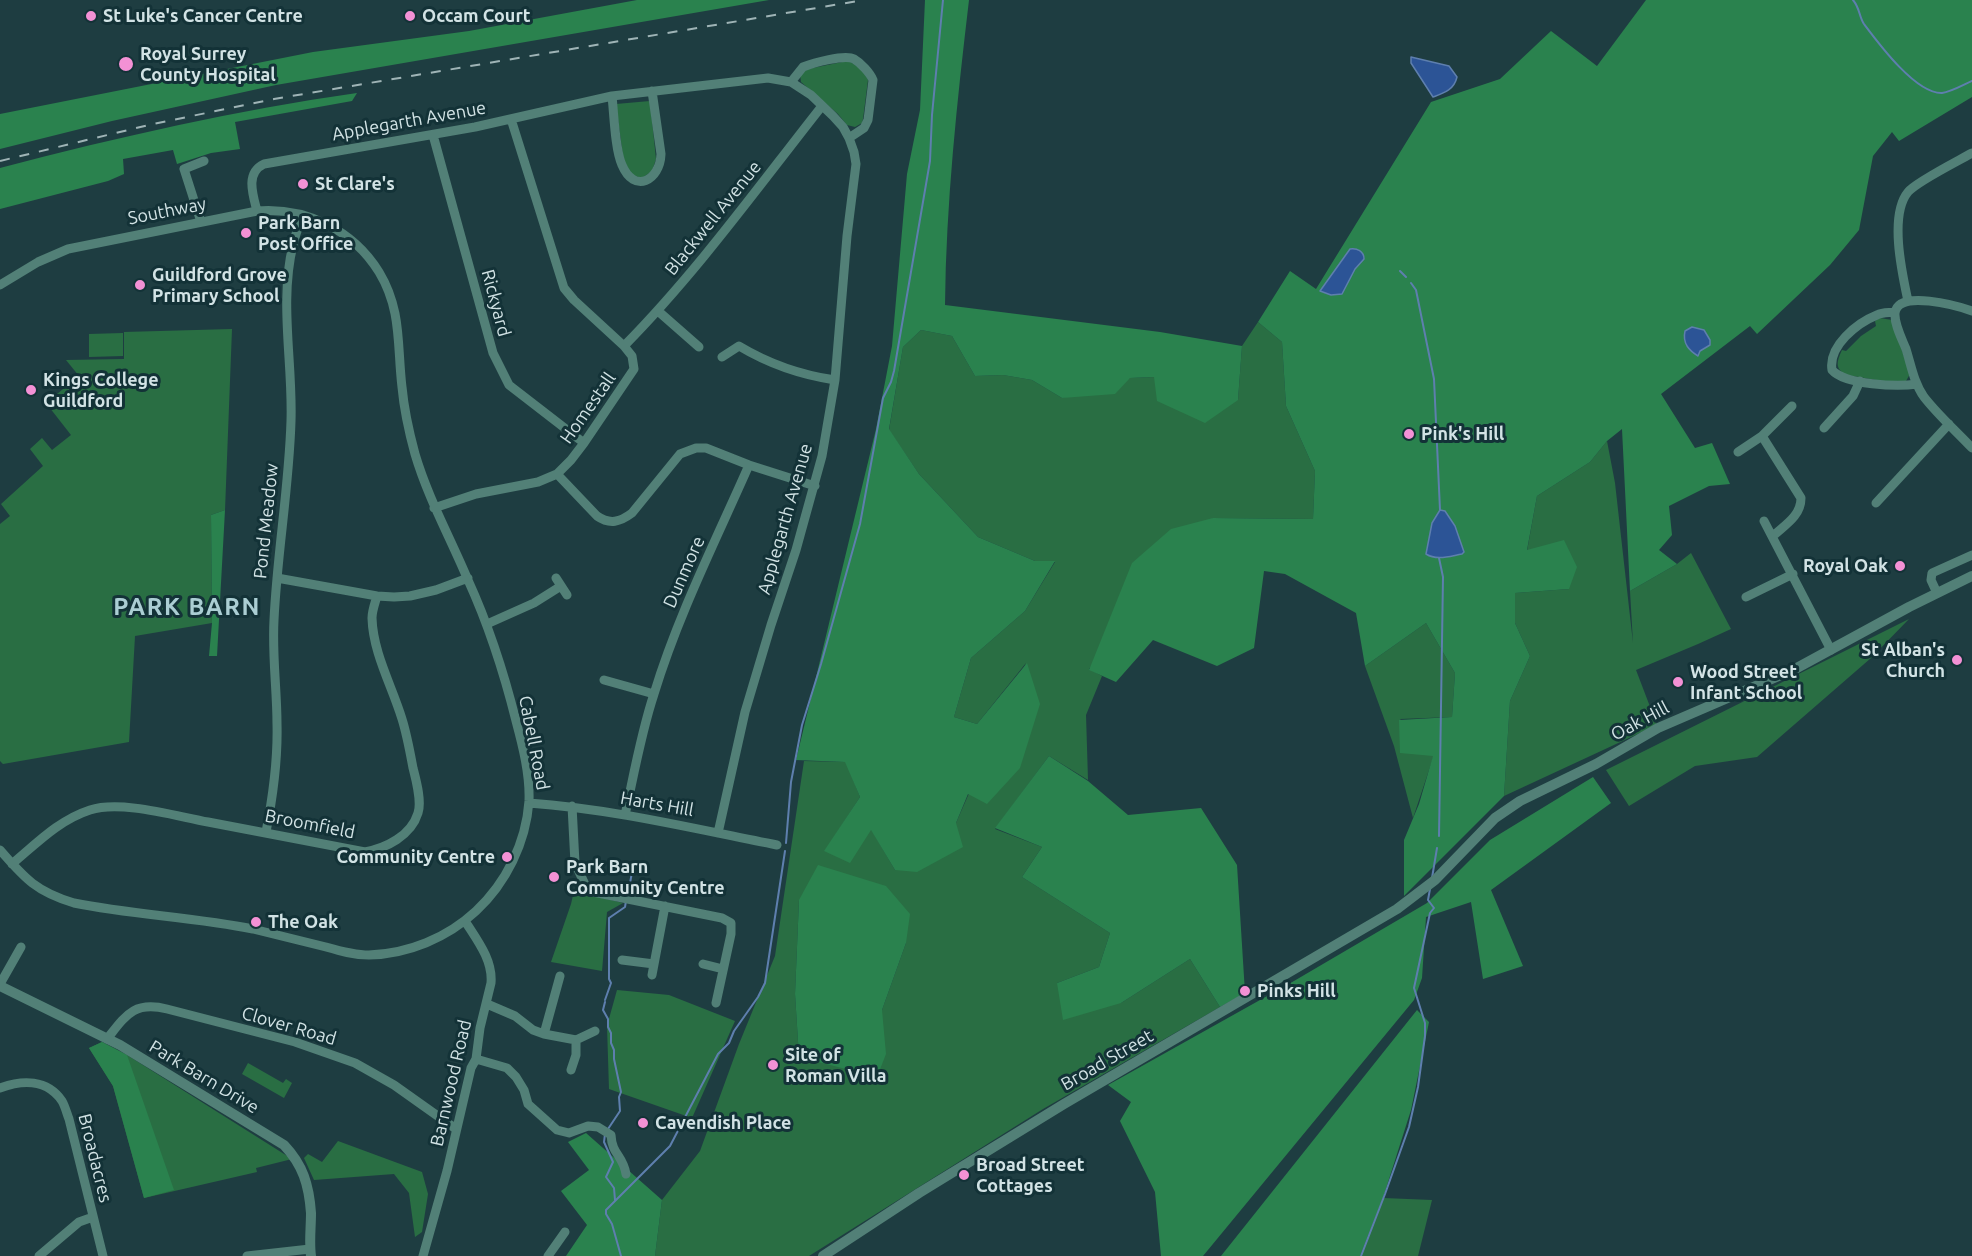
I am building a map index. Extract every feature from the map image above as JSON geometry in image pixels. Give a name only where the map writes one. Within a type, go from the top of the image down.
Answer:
[{"type":"street","points":[[791,82],[803,67],[847,57],[854,59],[870,74],[873,80],[868,120],[864,128],[849,138]]},
{"type":"street","name":"Applegarth Avenue","points":[[257,211],[252,193],[252,178],[260,165],[433,135],[612,96],[768,78],[791,82],[811,95],[843,127],[854,152],[856,164],[847,236],[835,380],[815,486],[745,712],[718,833]]},
{"type":"street","points":[[612,96],[620,162],[629,177],[643,182],[657,172],[661,164],[652,91]]},
{"type":"street","name":"Blackwell Avenue","points":[[624,346],[658,311],[706,254],[822,106]]},
{"type":"street","points":[[511,119],[564,288],[573,300],[624,346]]},
{"type":"street","name":"Rickyard","points":[[433,135],[493,353],[503,376],[509,385],[521,395],[584,443]]},
{"type":"street","points":[[1908,301],[1903,278],[1897,220],[1899,204],[1909,190],[1972,153]]},
{"type":"street","points":[[201,222],[184,169],[204,161]]},
{"type":"street","name":"Southway","points":[[0,285],[38,262],[68,249],[257,211],[271,210],[303,215],[333,227],[345,235]]},
{"type":"street","name":"Pond Meadow","points":[[266,832],[276,758],[274,623],[288,480],[291,420],[287,288],[292,245],[303,215]]},
{"type":"street","name":"Cabell Road","points":[[0,850],[41,891],[74,903],[252,929],[351,953],[381,954],[410,948],[443,935],[465,921],[491,895],[512,863],[521,840],[529,803],[527,774],[510,697],[487,624],[468,578],[434,508],[419,468],[408,424],[402,385],[398,325],[390,293],[378,270],[345,235]]},
{"type":"street","points":[[1972,312],[1933,301],[1908,301],[1899,305],[1895,312],[1917,384],[1924,396],[1972,448]]},
{"type":"street","points":[[658,311],[699,347]]},
{"type":"street","points":[[1895,312],[1883,313],[1869,319],[1852,331],[1838,344],[1831,364],[1832,370],[1842,378],[1860,381],[1901,387],[1917,384]]},
{"type":"street","points":[[722,357],[739,346],[741,335]]},
{"type":"street","name":"Homestall","points":[[434,508],[476,494],[538,482],[557,474],[572,460],[634,369],[632,356],[624,346]]},
{"type":"street","points":[[739,346],[762,360],[813,377],[835,380]]},
{"type":"street","points":[[1824,428],[1853,396],[1860,381]]},
{"type":"street","points":[[1738,452],[1762,436],[1792,406]]},
{"type":"street","points":[[1876,503],[1949,424]]},
{"type":"street","points":[[1762,436],[1801,498],[1797,515],[1773,536]]},
{"type":"street","points":[[557,474],[597,516],[603,521],[614,522],[623,520],[632,513],[680,454],[696,448],[706,448],[749,465],[815,486]]},
{"type":"street","name":"Dunmore","points":[[625,815],[638,752],[654,694],[679,627],[749,465]]},
{"type":"street","points":[[1764,521],[1832,650]]},
{"type":"street","points":[[1937,593],[1931,580],[1932,573],[1972,555]]},
{"type":"street","points":[[1746,597],[1793,574]]},
{"type":"street","name":"Oak Hill","points":[[1411,899],[1431,883],[1495,818],[1520,801],[1596,764],[1658,728],[1762,684],[1832,650],[1972,576]]},
{"type":"street","points":[[277,578],[377,596],[410,596],[436,590],[468,578]]},
{"type":"street","points":[[487,624],[534,603],[559,582],[567,595]]},
{"type":"street","name":"Broomfield","points":[[12,864],[64,820],[92,809],[106,807],[135,808],[365,852],[381,849],[393,843],[409,828],[418,813],[418,787],[403,722],[375,640],[372,617],[377,596]]},
{"type":"street","points":[[602,680],[654,694]]},
{"type":"street","name":"Harts Hill","points":[[529,803],[572,806],[675,823],[777,845]]},
{"type":"street","points":[[572,806],[575,863],[588,891],[722,918],[731,923],[731,934],[716,1003]]},
{"type":"street","name":"Broad Street","points":[[823,1256],[1054,1110],[1411,899]]},
{"type":"street","points":[[652,975],[665,906]]},
{"type":"street","name":"Barnwood Road","points":[[423,1256],[471,1068],[476,1059],[480,1028],[492,976],[484,952],[465,921]]},
{"type":"street","points":[[0,985],[21,948]]},
{"type":"street","points":[[622,960],[654,964]]},
{"type":"street","points":[[703,964],[723,969]]},
{"type":"street","points":[[544,1034],[560,976]]},
{"type":"street","name":"Park Barn Drive","points":[[0,985],[108,1039],[284,1145],[299,1163],[307,1185],[311,1215],[310,1252]]},
{"type":"street","points":[[487,1004],[515,1016],[533,1030],[544,1034],[576,1040],[595,1031]]},
{"type":"street","name":"Clover Road","points":[[108,1039],[136,1008],[155,1006],[295,1042],[355,1063],[394,1085],[456,1129]]},
{"type":"street","points":[[571,1070],[576,1055],[576,1040]]},
{"type":"street","points":[[476,1059],[507,1068],[524,1090],[528,1104],[557,1130],[570,1133],[588,1126],[598,1127],[611,1135],[612,1148],[624,1162],[626,1174]]},
{"type":"street","name":"Broadacres","points":[[1,1086],[19,1082],[35,1083],[50,1089],[62,1101],[69,1119],[103,1256]]},
{"type":"street","points":[[39,1256],[80,1222],[93,1217]]},
{"type":"street","points":[[548,1256],[565,1232]]},
{"type":"street","points":[[247,1256],[310,1252]]},
{"type":"green space","points":[[637,0],[769,0],[276,85],[112,121],[0,149],[0,114],[313,52],[469,31]]},
{"type":"green space","points":[[925,0],[969,0],[953,152],[947,229],[945,305],[1160,332],[1242,346],[1238,400],[1205,423],[1157,401],[1154,377],[1130,378],[1115,394],[1062,398],[1032,380],[1003,375],[975,376],[952,336],[921,330],[903,347],[889,429],[919,474],[978,537],[1035,561],[1055,561],[1025,611],[971,658],[954,717],[977,724],[1027,663],[1040,704],[1020,768],[987,804],[968,794],[956,823],[963,847],[917,872],[895,870],[871,830],[850,863],[824,851],[860,797],[845,762],[796,760],[876,429],[892,346],[907,174],[920,110]]},
{"type":"green space","points":[[1646,0],[1972,0],[1972,97],[1899,141],[1892,132],[1873,156],[1859,230],[1830,265],[1757,334],[1750,326],[1661,394],[1695,448],[1712,443],[1730,484],[1709,486],[1669,506],[1672,535],[1659,550],[1677,564],[1630,591],[1622,429],[1607,441],[1590,462],[1537,496],[1527,550],[1564,540],[1577,567],[1569,589],[1515,593],[1515,623],[1530,656],[1510,701],[1504,796],[1404,896],[1404,840],[1419,804],[1433,756],[1400,753],[1399,720],[1452,717],[1455,673],[1426,623],[1365,666],[1356,613],[1285,574],[1264,571],[1254,648],[1217,666],[1153,640],[1116,682],[1089,670],[1132,563],[1171,529],[1213,518],[1313,519],[1315,471],[1286,406],[1282,342],[1258,322],[1290,271],[1316,289],[1431,102],[1500,79],[1551,31],[1597,66]]},
{"type":"green space","points":[[847,61],[859,68],[868,80],[862,123],[855,127],[847,125],[838,114],[801,82],[800,74],[808,69]]},
{"type":"green space","points":[[357,93],[352,101],[235,122],[240,149],[211,153],[177,164],[173,150],[123,159],[124,174],[108,181],[0,209],[0,168],[178,125]]},
{"type":"green space","points":[[650,101],[656,159],[652,171],[642,178],[631,175],[624,164],[616,104]]},
{"type":"green space","points":[[1880,318],[1892,320],[1910,374],[1906,381],[1894,383],[1847,375],[1838,367],[1842,350],[1846,351],[1861,336],[1876,326],[1875,321]]},
{"type":"green space","points":[[1258,322],[1282,342],[1286,406],[1315,471],[1313,519],[1213,518],[1089,669],[1102,676],[1086,715],[1088,780],[1049,756],[995,829],[1042,847],[1022,877],[1110,933],[1099,967],[1057,983],[1121,1003],[1190,959],[1220,1007],[1043,1109],[809,1256],[655,1256],[662,1200],[700,1151],[739,1044],[775,956],[804,761],[846,762],[860,797],[825,851],[871,829],[895,870],[956,823],[1026,663],[977,724],[954,717],[971,658],[1025,611],[1055,562],[1035,561],[978,537],[919,474],[889,430],[903,347],[921,330],[952,336],[975,376],[1003,375],[1032,380],[1062,398],[1130,378],[1154,377],[1238,400],[1242,346]],"holes":[[[799,900],[906,943],[882,1010],[799,1057],[795,994]]]},
{"type":"green space","points":[[232,329],[225,510],[211,515],[212,623],[135,636],[129,742],[3,764],[0,761],[0,524],[10,516],[1,504],[43,466],[30,449],[42,438],[52,450],[71,435],[46,403],[79,376],[66,360],[124,359],[124,332]]},
{"type":"green space","points":[[123,333],[123,356],[89,357],[89,334]]},
{"type":"green space","points":[[1607,441],[1615,483],[1633,643],[1630,591],[1677,564],[1691,553],[1731,629],[1636,670],[1657,725],[1504,796],[1510,701],[1530,656],[1515,623],[1515,593],[1569,589],[1527,551],[1537,496],[1590,462]]},
{"type":"green space","points":[[225,510],[217,656],[209,656],[212,623],[211,515]]},
{"type":"green space","points":[[1909,619],[1871,658],[1757,757],[1695,766],[1629,806],[1606,770]]},
{"type":"green space","points":[[1426,623],[1455,673],[1452,717],[1400,719],[1434,755],[1413,818],[1394,746],[1365,666]]},
{"type":"green space","points":[[1049,756],[1088,781],[1128,815],[1201,808],[1237,865],[1245,993],[1220,1007],[1190,959],[1121,1003],[1063,1020],[1057,983],[1099,967],[1110,933],[1022,877],[1042,847],[995,828]]},
{"type":"green space","points":[[1593,777],[1611,803],[1491,890],[1523,966],[1483,979],[1471,902],[1426,917],[1422,978],[1414,1000],[1203,1256],[1161,1256],[1155,1192],[1120,1121],[1131,1102],[1108,1085],[1294,981],[1427,903],[1490,840]]},
{"type":"green space","points":[[818,865],[886,886],[910,914],[906,943],[882,1010],[886,1054],[877,1077],[799,1057],[795,994],[799,900]]},
{"type":"green space","points":[[574,891],[623,903],[607,912],[602,971],[551,962]]},
{"type":"green space","points":[[617,990],[669,995],[735,1021],[692,1118],[609,1089],[607,1026]]},
{"type":"green space","points":[[1417,1010],[1429,1022],[1411,1110],[1383,1198],[1360,1256],[1221,1256]]},
{"type":"green space","points":[[102,1042],[127,1055],[292,1159],[256,1168],[257,1172],[144,1198],[113,1086],[89,1048]]},
{"type":"green space","points":[[102,1042],[127,1055],[174,1190],[144,1198],[113,1086],[89,1048]]},
{"type":"green space","points":[[248,1063],[283,1083],[286,1079],[292,1083],[284,1098],[242,1074]]},
{"type":"green space","points":[[586,1133],[662,1200],[655,1256],[566,1256],[587,1225],[561,1191],[589,1170],[568,1142]]},
{"type":"green space","points":[[338,1141],[422,1172],[428,1194],[422,1232],[415,1237],[409,1193],[394,1174],[314,1180],[304,1158],[308,1154],[322,1162]]},
{"type":"green space","points":[[1383,1198],[1432,1200],[1418,1256],[1360,1256]]},
{"type":"water","points":[[1411,57],[1449,66],[1457,77],[1454,85],[1433,97],[1411,63]]},
{"type":"water","points":[[1350,249],[1360,251],[1364,259],[1355,269],[1342,294],[1331,295],[1320,291]]},
{"type":"water","points":[[1692,327],[1704,330],[1710,340],[1710,345],[1700,351],[1698,356],[1685,340],[1685,331]]},
{"type":"water","points":[[1440,510],[1445,511],[1455,526],[1464,552],[1462,554],[1439,558],[1426,554],[1432,523]]},
{"type":"waterway","points":[[786,843],[791,782],[802,725],[860,524],[883,398],[894,371],[930,161],[943,0]]},
{"type":"waterway","points":[[1853,0],[1862,21],[1879,43],[1899,66],[1921,85],[1942,93],[1972,81]]},
{"type":"waterway","points":[[1400,271],[1406,277]]},
{"type":"waterway","points":[[1411,283],[1416,290],[1434,379],[1440,510]]},
{"type":"waterway","points":[[1439,558],[1443,577],[1439,836]]},
{"type":"waterway","points":[[1432,878],[1437,848]]},
{"type":"waterway","points":[[621,1256],[606,1210],[670,1146],[718,1054],[729,1043],[734,1031],[765,983],[785,851]]},
{"type":"waterway","points":[[628,895],[633,866]]},
{"type":"waterway","points":[[1361,1256],[1409,1127],[1418,1087],[1425,1023],[1414,988],[1430,913],[1434,908],[1428,900],[1430,889]]},
{"type":"waterway","points":[[605,1000],[611,983],[609,979],[609,918],[625,907],[626,901]]},
{"type":"waterway","points":[[605,1002],[603,1010],[608,1019],[621,1092],[620,1111],[608,1129]]},
{"type":"waterway","points":[[605,1134],[604,1142],[613,1162],[606,1177],[614,1188],[615,1200]]},
{"type":"railway","points":[[0,161],[153,124],[274,99],[864,0]]},
{"type":"place","name":"St Luke's Cancer Centre","points":[[91,16]]},
{"type":"place","name":"Occam Court","points":[[410,16]]},
{"type":"place","name":"Royal Surrey County Hospital","points":[[126,64]]},
{"type":"place","name":"St Clare's","points":[[303,184]]},
{"type":"place","name":"Park Barn Post Office","points":[[246,233]]},
{"type":"place","name":"Guildford Grove Primary School","points":[[140,285]]},
{"type":"place","name":"Kings College Guildford","points":[[31,390]]},
{"type":"place","name":"Pink's Hill","points":[[1409,434]]},
{"type":"place","name":"Royal Oak","points":[[1900,566]]},
{"type":"place","name":"St Alban's Church","points":[[1957,660]]},
{"type":"place","name":"Wood Street Infant School","points":[[1678,682]]},
{"type":"place","name":"Community Centre","points":[[507,857]]},
{"type":"place","name":"Park Barn Community Centre","points":[[554,877]]},
{"type":"place","name":"The Oak","points":[[256,922]]},
{"type":"place","name":"Pinks Hill","points":[[1245,991]]},
{"type":"place","name":"Site of Roman Villa","points":[[773,1065]]},
{"type":"place","name":"Cavendish Place","points":[[643,1123]]},
{"type":"place","name":"Broad Street Cottages","points":[[964,1175]]},
{"type":"district","name":"PARK BARN","points":[[187,607]]}]
